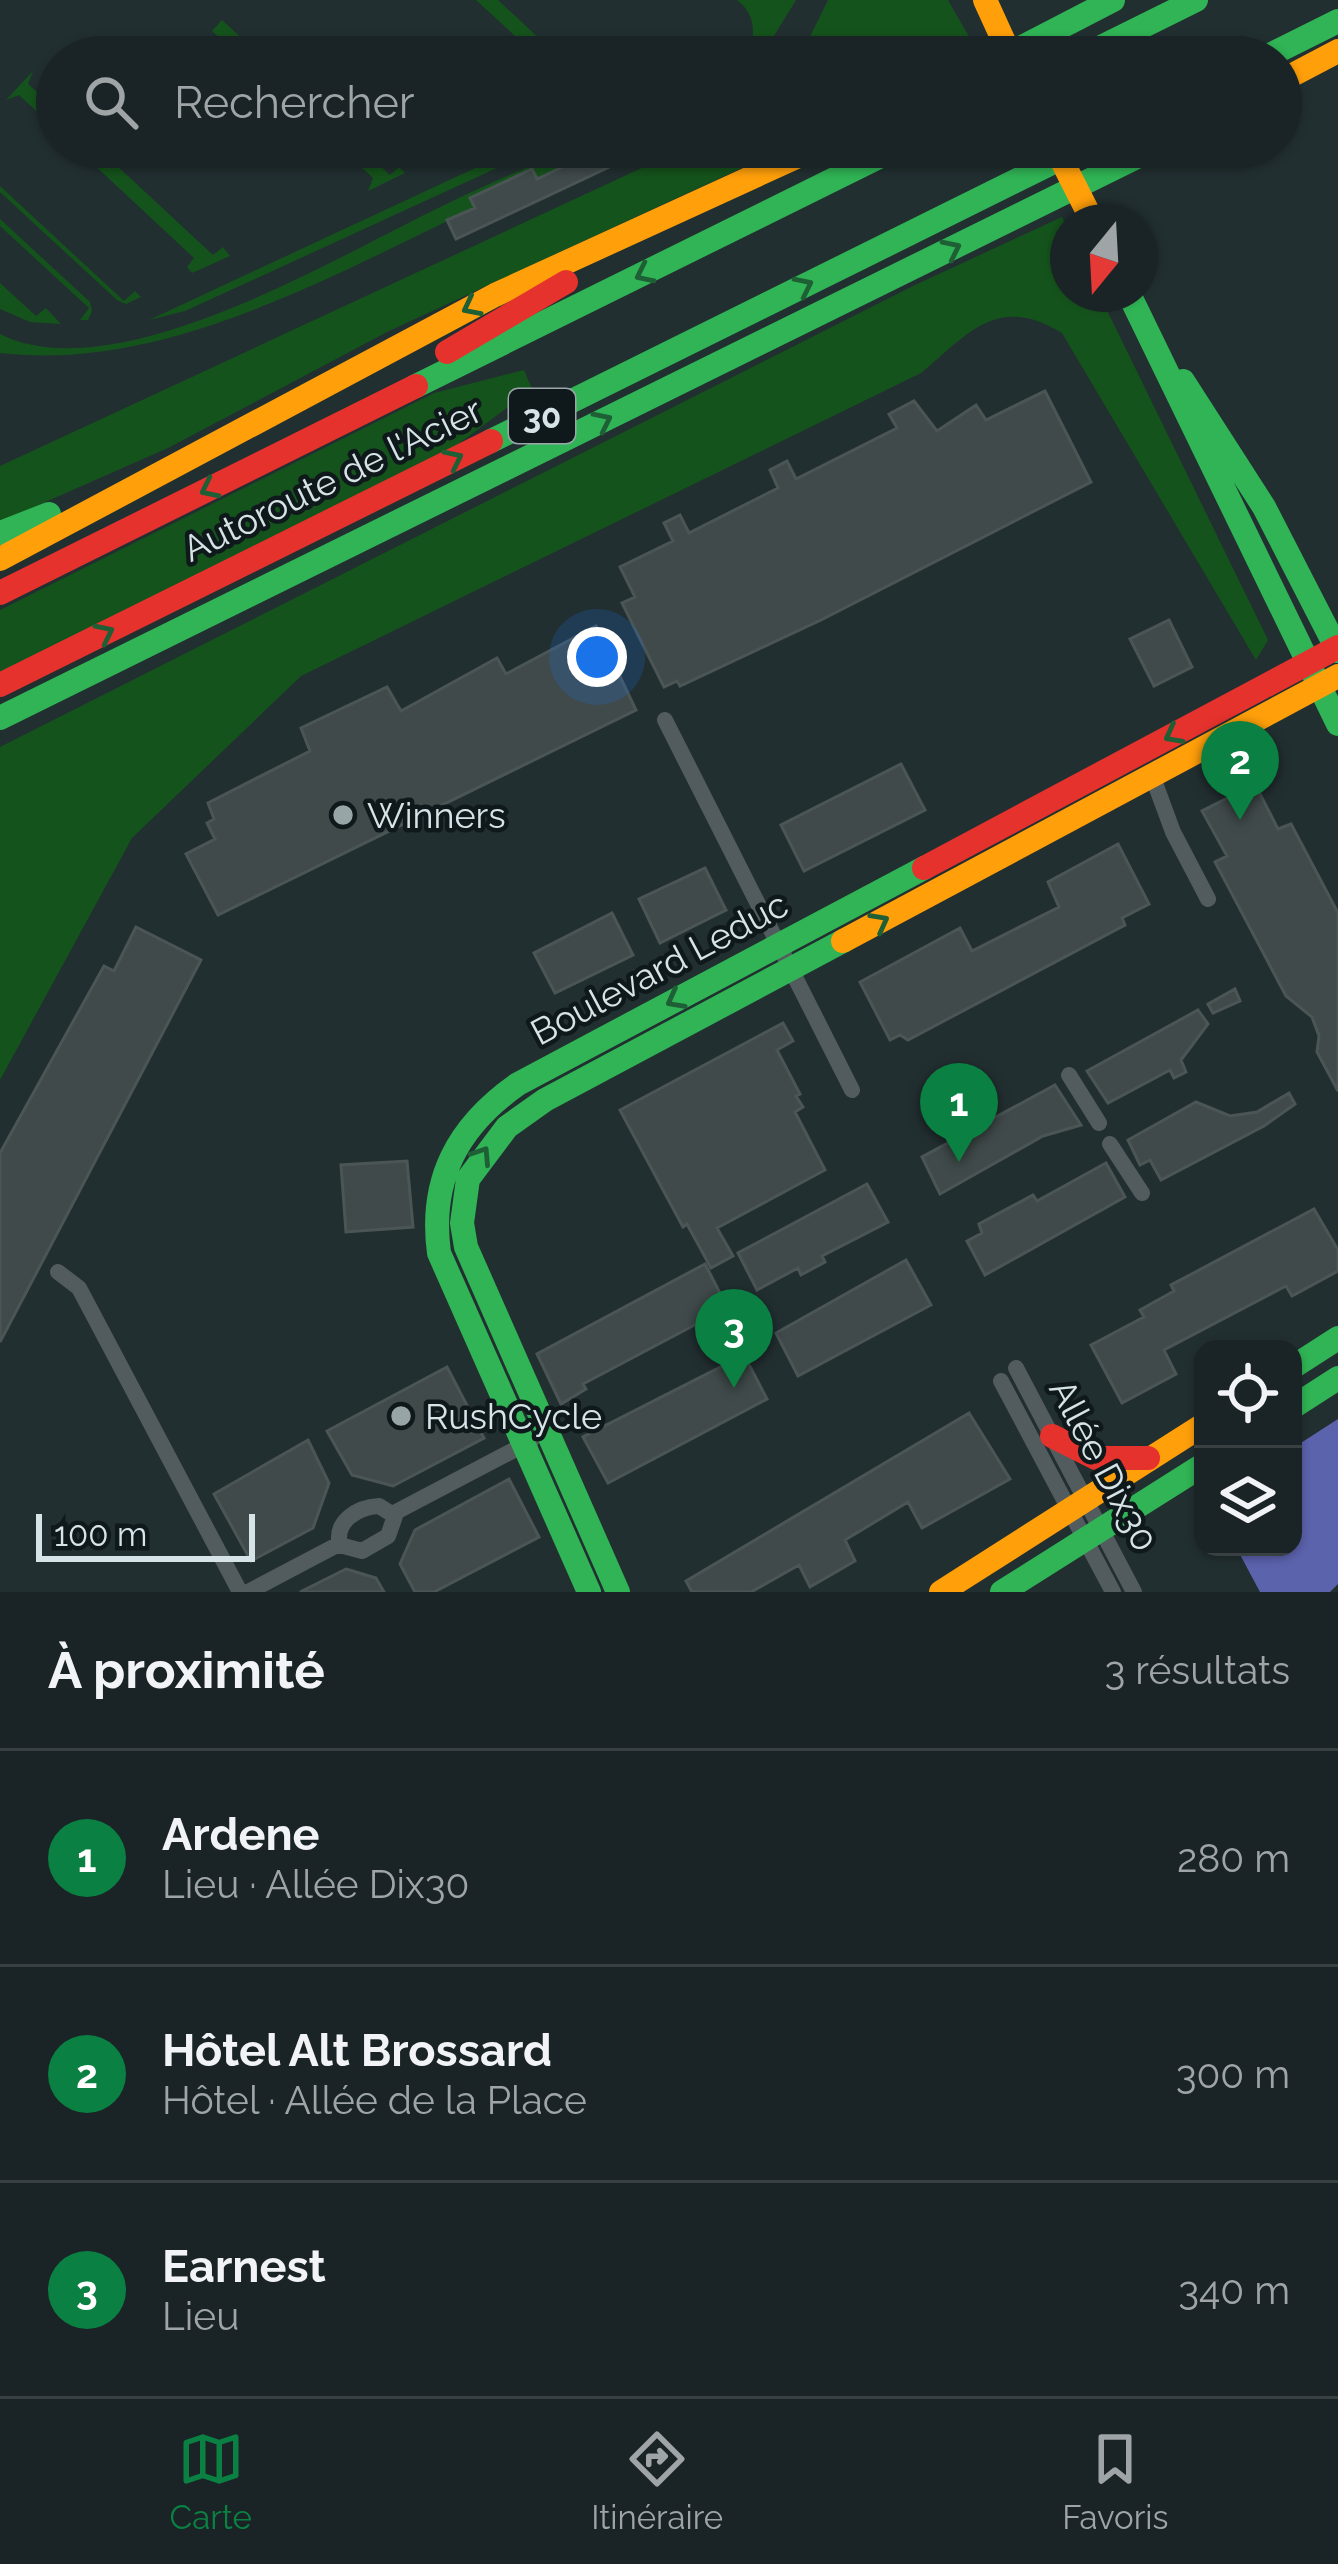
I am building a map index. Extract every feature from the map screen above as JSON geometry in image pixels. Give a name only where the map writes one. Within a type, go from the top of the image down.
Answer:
[{"type":"main road","points":[[982,0],[999,36]]},
{"type":"main road","points":[[1035,36],[1113,0]]},
{"type":"main road","points":[[1123,36],[1196,0]]},
{"type":"main road","points":[[1302,39],[1338,21]]},
{"type":"main road","points":[[1302,70],[1338,51]]},
{"type":"main road","points":[[1302,91],[1338,75]]},
{"type":"main road","points":[[0,559],[145,478],[575,255],[773,168]]},
{"type":"main road","name":"Autoroute de l'Acier","points":[[0,593],[857,168]]},
{"type":"main road","name":"Autoroute de l'Acier","points":[[0,685],[1042,168]]},
{"type":"main road","points":[[1066,168],[1084,204]]},
{"type":"main road","points":[[0,718],[1117,168]]},
{"type":"main road","points":[[1090,182],[1123,168]]},
{"type":"main road","points":[[314,437],[512,311],[754,177]]},
{"type":"main road","points":[[1138,312],[1322,674],[1338,724]]},
{"type":"main road","points":[[1141,319],[1256,493],[1337,649]]},
{"type":"main road","points":[[0,532],[145,478]]},
{"type":"main road","name":"Boulevard Leduc","points":[[618,1592],[463,1238],[464,1197],[476,1160],[517,1116],[1152,775],[1322,674],[1337,649]]},
{"type":"main road","name":"Boulevard Leduc","points":[[589,1592],[439,1252],[436,1204],[452,1150],[472,1120],[506,1092],[778,945],[1322,674]]},
{"type":"main road","points":[[0,728],[52,694]]},
{"type":"main road","points":[[1302,1361],[1338,1338]]},
{"type":"main road","points":[[1302,1401],[1338,1378]]},
{"type":"main road","points":[[941,1592],[1194,1431]]},
{"type":"main road","points":[[1052,1436],[1096,1458],[1151,1458]]},
{"type":"main road","points":[[1002,1592],[1194,1471]]},
{"type":"street","points":[[664,720],[852,1090]]},
{"type":"street","points":[[1152,775],[1173,832],[1208,899]]},
{"type":"street","points":[[1069,1075],[1099,1123]]},
{"type":"street","points":[[1110,1144],[1142,1193]]},
{"type":"street","points":[[58,1272],[79,1288],[244,1592],[339,1544],[356,1551],[376,1546],[392,1532],[394,1514]]},
{"type":"street","name":"Allée Dix30","points":[[1016,1368],[1052,1436],[1112,1592]]},
{"type":"street","name":"Allée Dix30","points":[[1001,1382],[1078,1505]]},
{"type":"street","points":[[394,1514],[546,1433]]},
{"type":"street","points":[[339,1544],[343,1524],[362,1509],[379,1506],[394,1514]]},
{"type":"street","name":"Allée Dix30","points":[[1092,1534],[1134,1592]]},
{"type":"green space","points":[[476,0],[498,0],[537,36],[515,36]]},
{"type":"green space","points":[[737,0],[796,0],[774,36],[752,36],[748,12]]},
{"type":"green space","points":[[828,0],[948,0],[969,36],[810,36]]},
{"type":"green space","points":[[222,20],[239,36],[218,36],[212,31]]},
{"type":"green space","points":[[33,71],[28,84],[36,91],[36,111],[19,95],[6,100]]},
{"type":"green space","points":[[97,168],[119,168],[213,255],[223,247],[230,256],[192,273],[187,267],[194,258]]},
{"type":"green space","points":[[362,168],[382,168],[390,175],[400,168],[405,173],[368,191],[373,178]]},
{"type":"green space","points":[[475,168],[497,168],[185,311],[149,320]]},
{"type":"green space","points":[[526,168],[560,168],[537,179],[532,169],[471,197],[475,208],[304,289],[185,333],[123,348],[62,355],[0,353],[0,334],[46,347],[98,346],[214,315]]},
{"type":"green space","points":[[642,168],[742,168],[387,332],[168,448],[0,522],[0,466]]},
{"type":"green space","points":[[0,186],[124,301],[135,291],[141,297],[126,304],[117,300],[0,192]]},
{"type":"green space","points":[[0,219],[90,302],[88,320],[80,320],[89,308],[0,226]]},
{"type":"green space","points":[[1050,223],[1050,312],[1108,312],[1268,640],[1256,660],[1062,333],[1019,317],[986,323],[921,373],[301,676],[132,838],[0,1080],[0,747],[915,285]]},
{"type":"green space","points":[[0,283],[36,316],[46,308],[61,324],[30,322],[0,309]]},
{"type":"green space","points":[[524,370],[532,389],[449,451],[0,672],[0,610],[434,393]]},
{"type":"water","points":[[1338,1419],[1338,1584],[1330,1592],[1260,1592],[1241,1556],[1302,1556],[1302,1442]]},
{"type":"building","points":[[560,168],[607,168],[456,239],[447,220],[475,208],[470,198],[532,169],[537,179]]},
{"type":"building","points":[[1045,391],[1091,482],[821,620],[680,686],[677,681],[664,687],[622,603],[635,597],[620,567],[673,541],[664,523],[680,515],[689,533],[778,488],[770,470],[787,461],[796,479],[897,428],[889,414],[914,401],[937,431],[976,405],[986,420]]},
{"type":"building","points":[[1169,620],[1192,667],[1154,686],[1130,639]]},
{"type":"building","points":[[596,626],[636,710],[218,915],[186,854],[215,839],[207,823],[214,819],[208,803],[310,751],[301,728],[387,687],[401,711],[497,658],[506,674]]},
{"type":"building","points":[[901,764],[925,810],[804,871],[781,825]]},
{"type":"building","points":[[1255,784],[1278,829],[1291,824],[1338,913],[1338,1091],[1317,1052],[1319,1036],[1312,1017],[1286,996],[1215,862],[1227,856],[1202,811]]},
{"type":"building","points":[[1118,844],[1149,904],[1122,918],[1125,925],[908,1040],[900,1035],[890,1040],[860,982],[960,928],[972,951],[1059,907],[1048,882]]},
{"type":"building","points":[[705,868],[726,910],[660,943],[639,899]]},
{"type":"building","points":[[612,913],[633,955],[555,993],[534,953]]},
{"type":"building","points":[[136,927],[201,960],[0,1342],[0,1153],[104,966],[114,971]]},
{"type":"building","points":[[1235,989],[1240,1001],[1213,1013],[1208,1004]]},
{"type":"building","points":[[1198,1010],[1208,1024],[1181,1060],[1186,1072],[1174,1078],[1170,1070],[1108,1103],[1087,1071]]},
{"type":"building","points":[[783,1023],[793,1041],[777,1050],[800,1094],[796,1096],[803,1107],[795,1112],[825,1170],[717,1228],[733,1256],[711,1268],[687,1224],[683,1227],[620,1110]]},
{"type":"building","points":[[1055,1085],[1081,1125],[1043,1136],[940,1194],[922,1157]]},
{"type":"building","points":[[1289,1093],[1295,1104],[1264,1126],[1161,1180],[1150,1160],[1140,1165],[1128,1140],[1196,1102],[1230,1116],[1257,1112]]},
{"type":"building","points":[[407,1161],[413,1227],[346,1232],[341,1165]]},
{"type":"building","points":[[1106,1163],[1125,1197],[985,1275],[967,1241],[982,1233],[979,1224],[1033,1195],[1037,1201]]},
{"type":"building","points":[[867,1184],[888,1222],[822,1256],[825,1262],[801,1275],[798,1268],[757,1290],[738,1253]]},
{"type":"building","points":[[1314,1209],[1338,1250],[1338,1271],[1292,1296],[1286,1286],[1164,1350],[1176,1374],[1122,1403],[1091,1345],[1144,1317],[1140,1310],[1174,1291],[1171,1285]]},
{"type":"building","points":[[906,1260],[931,1305],[798,1376],[776,1333]]},
{"type":"building","points":[[705,1264],[723,1299],[737,1304],[735,1314],[721,1311],[583,1384],[586,1389],[561,1404],[537,1354]]},
{"type":"building","points":[[744,1355],[767,1399],[608,1483],[583,1437]]},
{"type":"building","points":[[447,1367],[484,1438],[393,1486],[352,1475],[327,1431]]},
{"type":"building","points":[[969,1413],[1010,1479],[922,1528],[908,1502],[845,1540],[855,1561],[810,1587],[799,1565],[751,1592],[692,1592],[686,1581]]},
{"type":"building","points":[[308,1440],[329,1483],[313,1528],[251,1561],[214,1494]]},
{"type":"building","points":[[509,1479],[539,1537],[434,1592],[415,1592],[400,1564],[415,1530]]},
{"type":"building","points":[[346,1569],[376,1578],[384,1592],[300,1592]]},
{"type":"traffic: fast","points":[[1044,36],[1113,0]]},
{"type":"traffic: fast","points":[[1123,36],[1196,0]]},
{"type":"traffic: fast","points":[[1302,39],[1338,21]]},
{"type":"traffic: fast","points":[[416,386],[857,168]]},
{"type":"traffic: fast","points":[[491,441],[1042,168]]},
{"type":"traffic: fast","points":[[0,718],[1114,168]]},
{"type":"traffic: fast","points":[[1138,312],[1338,724]]},
{"type":"traffic: fast","points":[[1183,381],[1264,507],[1338,651]]},
{"type":"traffic: fast","points":[[0,533],[49,514]]},
{"type":"traffic: fast","points":[[589,1592],[439,1253],[439,1201],[452,1157],[479,1118],[518,1084],[924,868]]},
{"type":"traffic: fast","points":[[618,1592],[466,1247],[462,1223],[468,1179],[507,1127],[545,1100],[843,941]]},
{"type":"traffic: fast","points":[[1302,1361],[1338,1338]]},
{"type":"traffic: fast","points":[[1302,1401],[1338,1378]]},
{"type":"traffic: fast","points":[[1002,1592],[1194,1471]]},
{"type":"traffic: slow","points":[[985,0],[1001,36]]},
{"type":"traffic: slow","points":[[1302,70],[1338,51]]},
{"type":"traffic: slow","points":[[0,559],[495,295],[772,168]]},
{"type":"traffic: slow","points":[[1066,168],[1084,204]]},
{"type":"traffic: slow","points":[[843,941],[1338,676]]},
{"type":"traffic: slow","points":[[941,1592],[1194,1431]]},
{"type":"traffic: jam","points":[[447,352],[566,282]]},
{"type":"traffic: jam","points":[[0,593],[416,386]]},
{"type":"traffic: jam","points":[[0,685],[491,441]]},
{"type":"traffic: jam","points":[[924,868],[1338,647]]},
{"type":"traffic: jam","points":[[1052,1436],[1096,1458],[1148,1458]]},
{"type":"place","name":"Winners","points":[[343,815]]},
{"type":"place","name":"Hôtel Alt Brossard","points":[[1240,820]]},
{"type":"place","name":"Ardene","points":[[959,1162]]},
{"type":"place","name":"Earnest","points":[[734,1388]]},
{"type":"place","name":"RushCycle","points":[[401,1416]]}]
